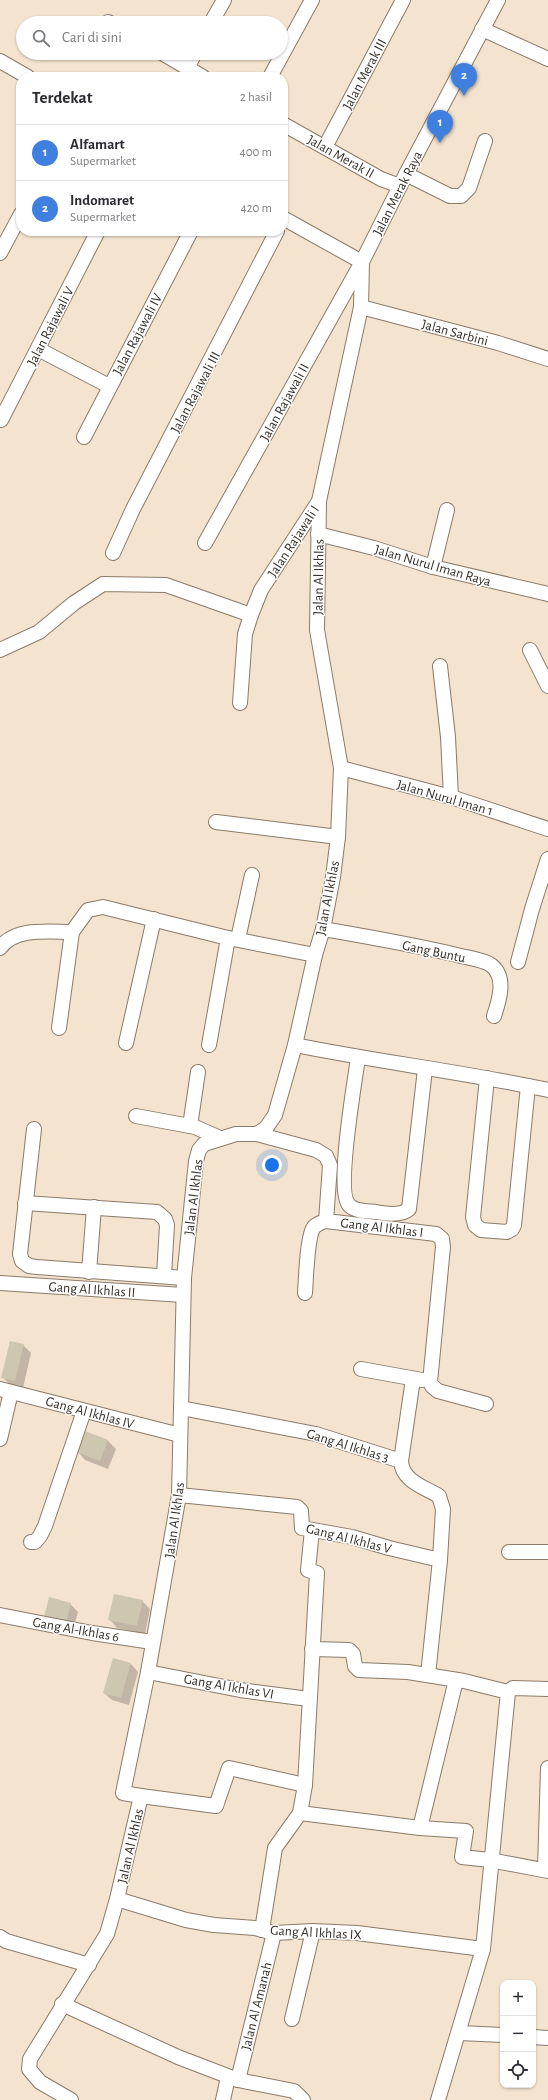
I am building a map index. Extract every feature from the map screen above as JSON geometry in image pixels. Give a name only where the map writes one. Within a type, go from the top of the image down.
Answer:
[{"type":"street","points":[[215,16],[224,0]]},
{"type":"street","points":[[288,44],[312,0]]},
{"type":"street","name":"Jalan Merak III","points":[[325,147],[403,0]]},
{"type":"street","name":"Jalan Merak Raya","points":[[361,307],[362,262],[403,180],[498,0]]},
{"type":"street","points":[[482,29],[548,59]]},
{"type":"street","points":[[174,60],[194,72]]},
{"type":"street","points":[[187,68],[191,60]]},
{"type":"street","points":[[273,72],[279,60]]},
{"type":"street","points":[[0,61],[19,72]]},
{"type":"street","name":"Jalan Merak II","points":[[288,127],[381,178],[403,180],[450,196],[461,196],[469,188],[485,141]]},
{"type":"street","points":[[288,221],[362,262]]},
{"type":"street","points":[[0,253],[16,223]]},
{"type":"street","name":"Jalan Rajawali V","points":[[1,420],[95,236]]},
{"type":"street","name":"Jalan Rajawali IV","points":[[84,437],[109,386],[188,236]]},
{"type":"street","name":"Jalan Rajawali III","points":[[113,553],[133,509],[274,236]]},
{"type":"street","name":"Jalan Rajawali II","points":[[205,543],[362,262]]},
{"type":"street","name":"Jalan Sarbini","points":[[361,307],[548,359]]},
{"type":"street","name":"Jalan Rajawali I","points":[[240,703],[245,634],[251,615],[261,590],[319,501],[361,307]]},
{"type":"street","points":[[38,349],[109,386]]},
{"type":"street","name":"Jalan Al Ikhlas","points":[[71,2100],[40,2082],[29,2069],[30,2059],[62,2004],[89,1965],[107,1934],[122,1900],[142,1796],[123,1793],[148,1672],[152,1642],[180,1495],[183,1295],[196,1161],[199,1150],[204,1144],[236,1134],[257,1134],[266,1128],[275,1115],[295,1045],[315,955],[323,929],[338,837],[341,768],[317,630],[319,501]]},
{"type":"street","points":[[433,567],[447,510]]},
{"type":"street","name":"Jalan Nurul Iman Raya","points":[[318,534],[374,548],[433,567],[548,594]]},
{"type":"street","points":[[0,650],[39,632],[74,603],[103,584],[166,585],[251,615]]},
{"type":"street","points":[[530,650],[548,686]]},
{"type":"street","points":[[440,666],[448,737],[451,797]]},
{"type":"street","name":"Jalan Nurul Iman 1","points":[[341,768],[451,797],[548,829]]},
{"type":"street","points":[[216,822],[338,837]]},
{"type":"street","points":[[518,962],[548,859]]},
{"type":"street","points":[[209,1045],[233,939],[252,875]]},
{"type":"street","points":[[59,1028],[72,932],[84,914],[88,910],[96,907],[103,907],[233,939],[315,955]]},
{"type":"street","points":[[126,1043],[154,919]]},
{"type":"street","name":"Gang Buntu","points":[[323,929],[447,953],[491,965],[498,974],[500,986],[500,998],[494,1016]]},
{"type":"street","points":[[0,948],[6,939],[16,934],[72,932]]},
{"type":"street","points":[[295,1045],[358,1058],[487,1078],[548,1090]]},
{"type":"street","points":[[358,1058],[347,1138],[343,1188],[345,1199],[349,1206],[358,1210],[396,1213],[406,1212],[409,1209],[425,1069]]},
{"type":"street","points":[[190,1126],[198,1072]]},
{"type":"street","points":[[487,1078],[473,1217],[475,1225],[482,1230],[507,1232],[512,1229],[514,1225],[528,1086]]},
{"type":"street","points":[[136,1116],[190,1126],[207,1131],[220,1138]]},
{"type":"street","points":[[34,1129],[20,1254],[22,1261],[29,1266],[89,1272],[184,1278]]},
{"type":"street","name":"Gang Al Ikhlas I","points":[[257,1134],[316,1150],[326,1156],[330,1165],[326,1221],[433,1233],[442,1239],[443,1247],[430,1382]]},
{"type":"street","points":[[25,1203],[151,1211],[162,1215],[167,1224],[164,1276]]},
{"type":"street","points":[[89,1272],[94,1207]]},
{"type":"street","points":[[305,1293],[312,1233],[314,1227],[326,1221]]},
{"type":"street","name":"Gang Al Ikhlas II","points":[[0,1283],[183,1295]]},
{"type":"street","points":[[361,1369],[430,1382],[438,1391],[486,1404]]},
{"type":"street","points":[[401,1461],[413,1379]]},
{"type":"street","points":[[0,1439],[5,1390]]},
{"type":"street","name":"Gang Al Ikhlas IV","points":[[5,1390],[180,1435]]},
{"type":"street","name":"Gang Al Ikhlas 3","points":[[182,1408],[316,1434],[401,1461],[404,1473],[408,1478],[439,1496],[442,1503],[440,1560],[428,1675]]},
{"type":"street","points":[[31,1542],[35,1542],[38,1539],[45,1526],[84,1411]]},
{"type":"street","name":"Gang Al Ikhlas V","points":[[180,1495],[297,1507],[301,1510],[301,1526],[312,1530],[352,1537],[389,1548],[440,1560]]},
{"type":"street","points":[[312,1530],[308,1570],[318,1573],[312,1649],[305,1785],[300,1813],[420,1828],[466,1832],[462,1857],[490,1860],[546,1871],[548,1768]]},
{"type":"street","points":[[509,1552],[548,1552]]},
{"type":"street","name":"Gang Al-Ikhlas 6","points":[[0,1615],[92,1633],[152,1642]]},
{"type":"street","points":[[312,1649],[349,1650],[353,1654],[355,1666],[359,1670],[408,1672],[456,1680],[508,1692]]},
{"type":"street","name":"Gang Al Ikhlas VI","points":[[148,1672],[240,1690],[309,1699]]},
{"type":"street","points":[[420,1828],[456,1680]]},
{"type":"street","points":[[438,2100],[483,1949],[490,1860],[508,1692],[513,1688],[548,1689]]},
{"type":"street","points":[[142,1796],[216,1806],[229,1768],[305,1785]]},
{"type":"street","name":"Jalan Al Amanah","points":[[223,2100],[233,2078],[268,1931],[275,1848],[300,1813]]},
{"type":"street","name":"Gang Al Ikhlas IX","points":[[122,1900],[186,1920],[214,1925],[268,1931],[357,1933],[483,1949]]},
{"type":"street","points":[[292,2019],[313,1931]]},
{"type":"street","points":[[0,1937],[6,1941],[89,1965]]},
{"type":"street","points":[[62,2004],[155,2047],[233,2078],[294,2091],[303,2100]]},
{"type":"street","points":[[459,2033],[500,2035]]},
{"type":"street","points":[[536,2037],[548,2038]]},
{"type":"building","points":[[10,1341],[24,1344],[15,1381],[1,1378]]},
{"type":"building","points":[[85,1431],[108,1440],[100,1461],[76,1452]]},
{"type":"building","points":[[114,1594],[143,1600],[137,1626],[108,1620]]},
{"type":"building","points":[[49,1597],[71,1603],[66,1623],[44,1617]]},
{"type":"building","points":[[113,1658],[131,1663],[121,1698],[103,1693]]},
{"type":"place","name":"Indomaret","points":[[464,96]]},
{"type":"place","name":"Alfamart","points":[[440,143]]}]
